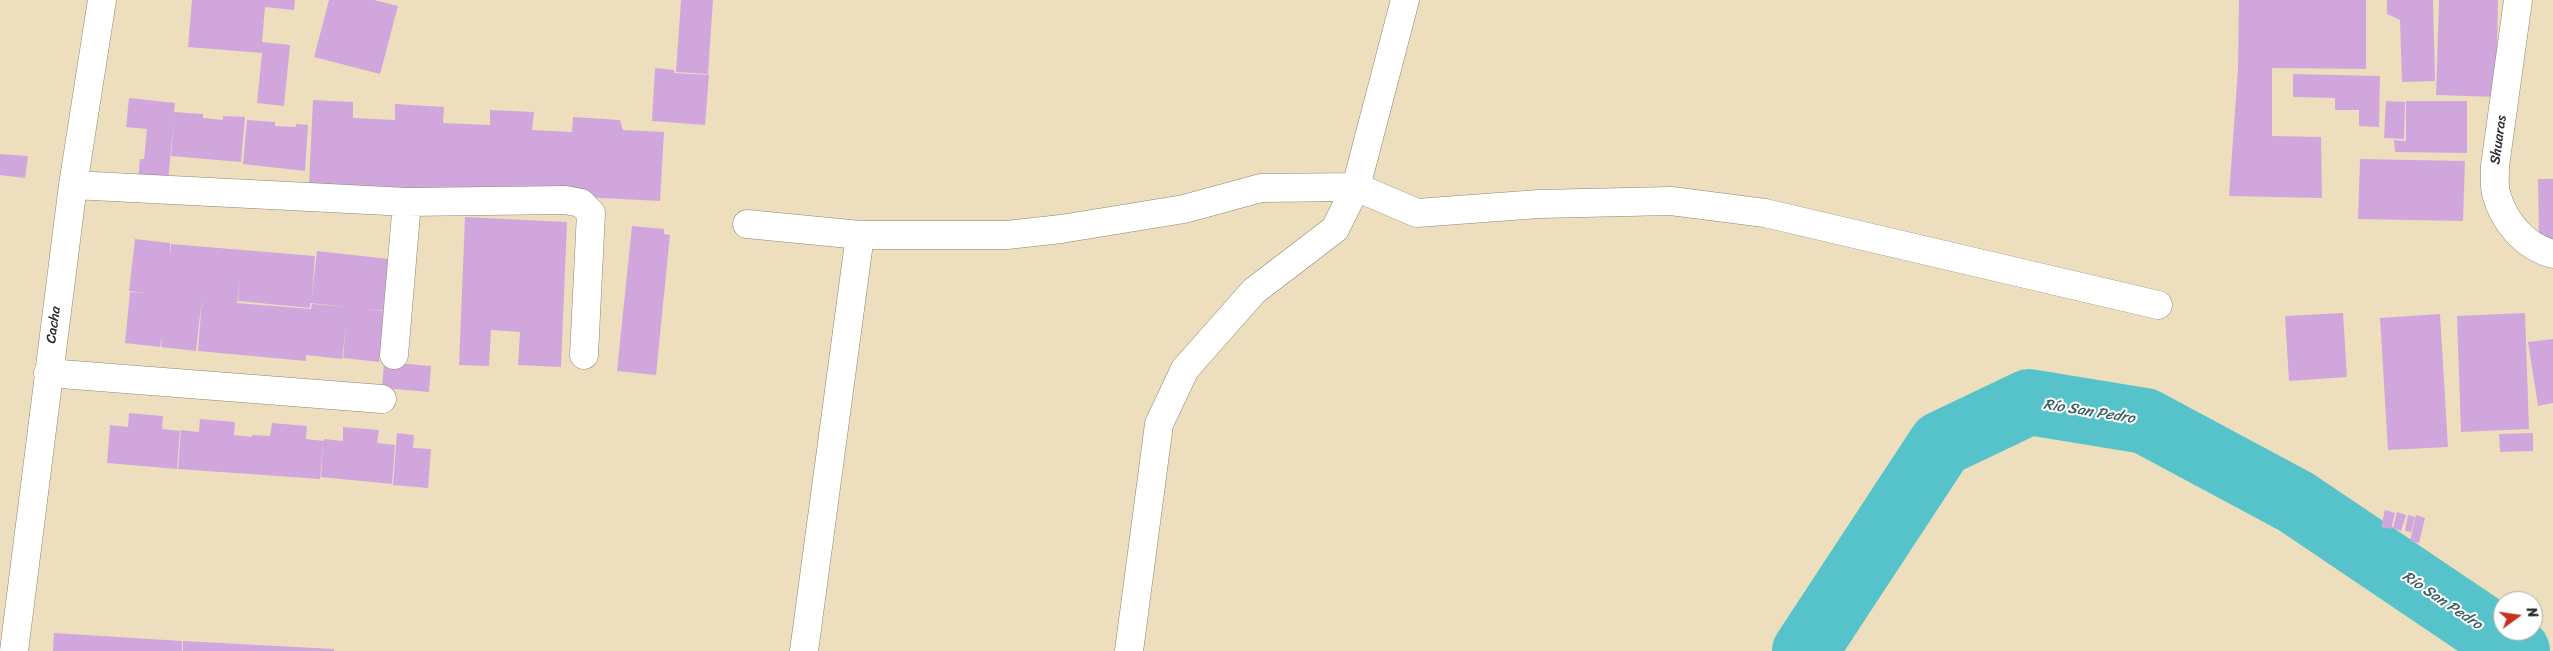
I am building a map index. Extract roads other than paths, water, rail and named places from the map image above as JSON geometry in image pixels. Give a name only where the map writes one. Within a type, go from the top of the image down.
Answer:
[{"type":"street","name":"Cacha","points":[[14,651],[73,185],[102,0]]},
{"type":"street","points":[[1129,651],[1159,424],[1185,369],[1254,291],[1335,228],[1356,187],[1405,0]]},
{"type":"street","name":"Shuaras","points":[[2518,0],[2495,166],[2496,192],[2505,217],[2522,237],[2544,252],[2553,254]]},
{"type":"street","points":[[73,185],[407,202],[565,200],[581,203],[592,213],[584,355]]},
{"type":"street","points":[[747,224],[860,235],[1007,235],[1061,229],[1184,209],[1261,188],[1356,187],[1417,213],[1539,204],[1671,201],[1765,213],[2158,305]]},
{"type":"street","points":[[394,354],[407,202]]},
{"type":"street","points":[[804,651],[860,235]]},
{"type":"street","points":[[48,373],[382,399]]},
{"type":"waterway","name":"Río San Pedro","points":[[1805,651],[1941,444],[2029,402],[2145,421],[2296,502],[2517,651]]}]
